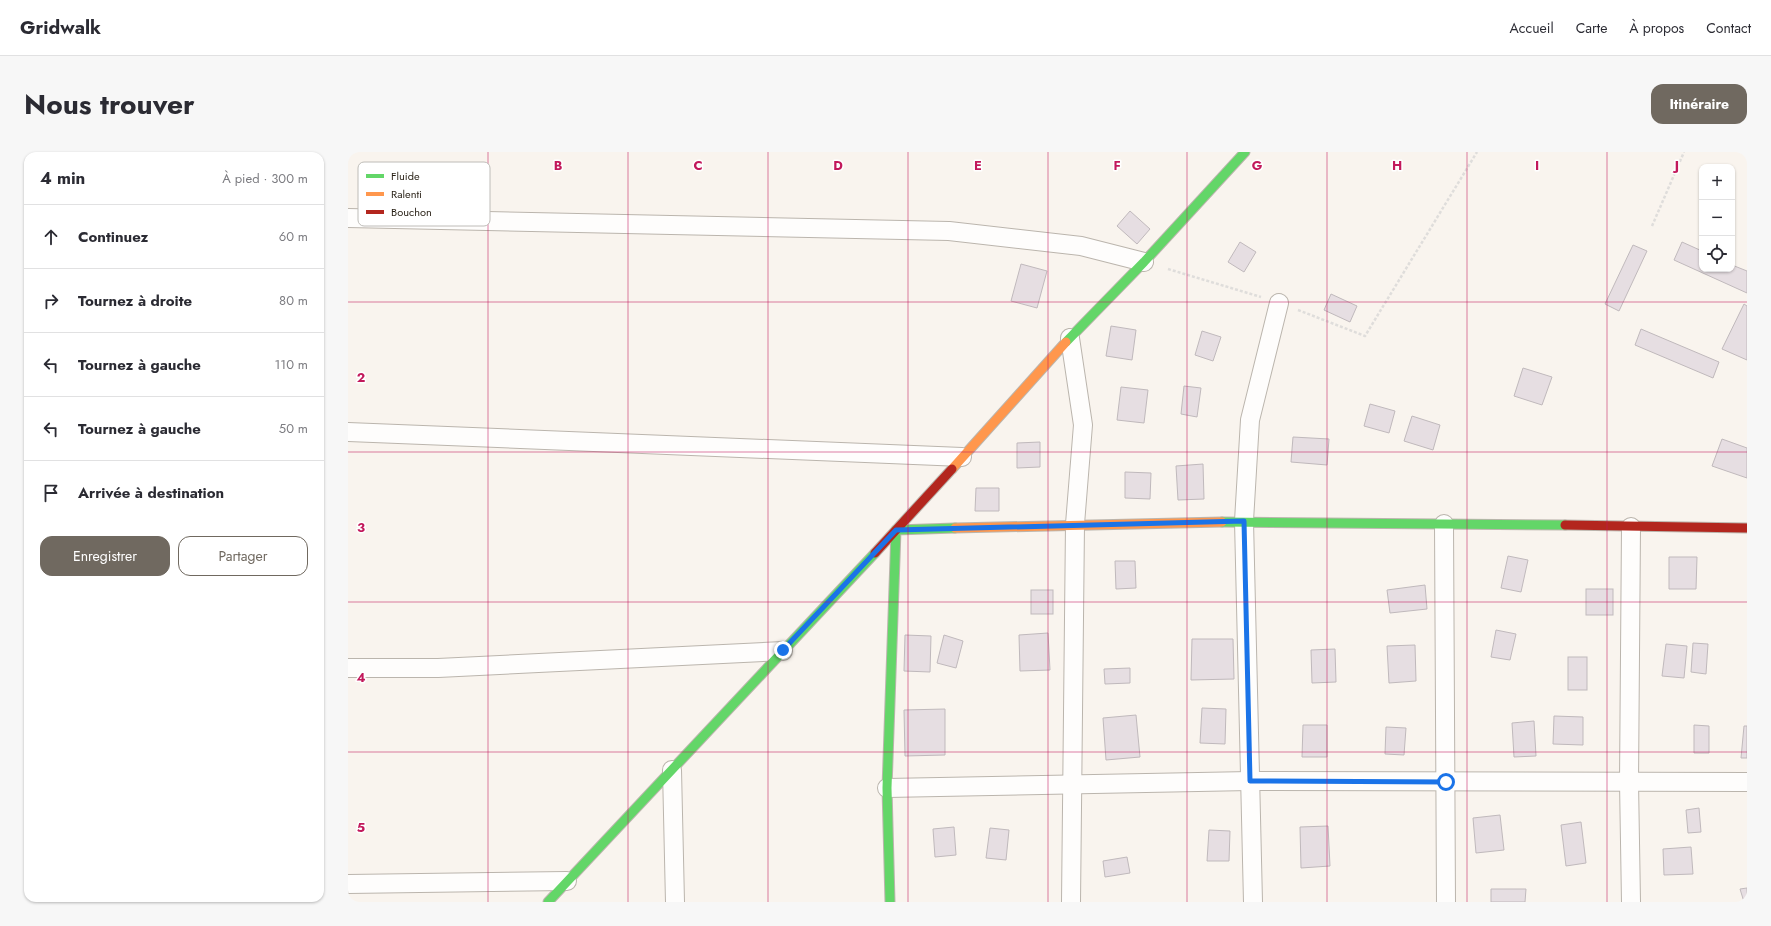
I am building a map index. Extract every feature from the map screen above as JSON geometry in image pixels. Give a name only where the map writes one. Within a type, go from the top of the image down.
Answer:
[{"type":"street","points":[[548,902],[896,530],[1070,338],[1144,262],[1245,152]]},
{"type":"street","points":[[348,218],[358,218]]},
{"type":"street","points":[[490,221],[949,231],[1081,246],[1144,262]]},
{"type":"street","points":[[1253,902],[1244,521],[1250,420],[1279,302]]},
{"type":"street","points":[[1070,338],[1083,425],[1075,524],[1071,785],[1071,902]]},
{"type":"street","points":[[348,432],[962,457]]},
{"type":"street","points":[[896,530],[1075,524],[1244,521],[1747,528]]},
{"type":"street","points":[[1444,524],[1446,902]]},
{"type":"street","points":[[1631,527],[1629,782],[1631,902]]},
{"type":"street","points":[[890,902],[887,788],[896,530]]},
{"type":"street","points":[[348,668],[438,668],[783,650]]},
{"type":"street","points":[[672,770],[675,902]]},
{"type":"street","points":[[887,788],[1250,781],[1747,782]]},
{"type":"street","points":[[348,884],[567,881]]},
{"type":"path","points":[[1144,262],[1279,302],[1365,336],[1477,152]]},
{"type":"path","points":[[1652,226],[1684,152]]},
{"type":"building","points":[[1130,211],[1150,229],[1137,244],[1117,226]]},
{"type":"building","points":[[1240,242],[1256,252],[1244,272],[1228,262]]},
{"type":"building","points":[[1682,242],[1699,250],[1699,271],[1674,260]]},
{"type":"building","points":[[1633,245],[1647,251],[1619,311],[1605,304]]},
{"type":"building","points":[[1021,264],[1047,271],[1037,308],[1011,301]]},
{"type":"building","points":[[1735,266],[1747,271],[1747,293],[1701,272],[1735,272]]},
{"type":"building","points":[[1331,294],[1357,306],[1350,322],[1324,310]]},
{"type":"building","points":[[1744,304],[1747,306],[1747,360],[1722,349]]},
{"type":"building","points":[[1111,326],[1136,330],[1132,360],[1106,356]]},
{"type":"building","points":[[1641,329],[1719,362],[1713,378],[1635,345]]},
{"type":"building","points":[[1202,331],[1221,337],[1213,361],[1195,355]]},
{"type":"building","points":[[1523,368],[1552,377],[1542,405],[1514,396]]},
{"type":"building","points":[[1184,386],[1201,388],[1197,417],[1181,414]]},
{"type":"building","points":[[1121,387],[1148,390],[1144,423],[1117,420]]},
{"type":"building","points":[[1370,404],[1395,411],[1389,433],[1364,426]]},
{"type":"building","points":[[1412,416],[1440,425],[1433,450],[1404,441]]},
{"type":"building","points":[[1293,437],[1329,439],[1327,465],[1291,462]]},
{"type":"building","points":[[1722,439],[1747,448],[1747,478],[1712,466]]},
{"type":"building","points":[[1040,442],[1040,467],[1017,468],[1017,443]]},
{"type":"building","points":[[1203,464],[1204,499],[1178,500],[1176,466]]},
{"type":"building","points":[[1125,472],[1151,473],[1150,499],[1125,498]]},
{"type":"building","points":[[976,488],[999,488],[999,511],[975,511]]},
{"type":"building","points":[[1508,556],[1528,560],[1521,592],[1501,588]]},
{"type":"building","points":[[1669,557],[1697,557],[1696,589],[1669,589]]},
{"type":"building","points":[[1115,561],[1135,561],[1136,588],[1116,589]]},
{"type":"building","points":[[1425,585],[1427,609],[1390,613],[1387,590]]},
{"type":"building","points":[[1586,589],[1613,589],[1613,615],[1586,615]]},
{"type":"building","points":[[1031,590],[1053,590],[1053,614],[1031,614]]},
{"type":"building","points":[[1496,630],[1516,634],[1510,660],[1491,657]]},
{"type":"building","points":[[1048,633],[1050,670],[1020,671],[1019,635]]},
{"type":"building","points":[[905,635],[931,636],[930,672],[904,671]]},
{"type":"building","points":[[944,635],[963,641],[956,668],[937,663]]},
{"type":"building","points":[[1192,639],[1233,639],[1234,679],[1191,680]]},
{"type":"building","points":[[1693,643],[1708,644],[1706,674],[1691,672]]},
{"type":"building","points":[[1666,644],[1687,646],[1684,678],[1662,676]]},
{"type":"building","points":[[1415,645],[1416,681],[1389,683],[1387,646]]},
{"type":"building","points":[[1335,649],[1336,682],[1312,683],[1311,650]]},
{"type":"building","points":[[1568,657],[1587,657],[1587,690],[1568,690]]},
{"type":"building","points":[[1130,668],[1130,683],[1105,684],[1104,669]]},
{"type":"building","points":[[1202,708],[1226,709],[1225,744],[1200,743]]},
{"type":"building","points":[[945,709],[945,755],[905,756],[904,710]]},
{"type":"building","points":[[1136,715],[1140,757],[1106,760],[1103,718]]},
{"type":"building","points":[[1554,716],[1583,717],[1583,745],[1553,744]]},
{"type":"building","points":[[1534,721],[1536,756],[1514,757],[1512,723]]},
{"type":"building","points":[[1303,725],[1327,725],[1327,757],[1302,757]]},
{"type":"building","points":[[1694,725],[1709,726],[1709,753],[1694,753]]},
{"type":"building","points":[[1744,726],[1747,726],[1747,758],[1741,758]]},
{"type":"building","points":[[1386,727],[1406,728],[1404,755],[1385,754]]},
{"type":"building","points":[[1699,808],[1701,832],[1688,833],[1686,810]]},
{"type":"building","points":[[1500,815],[1504,850],[1476,853],[1473,818]]},
{"type":"building","points":[[1581,822],[1586,863],[1566,866],[1561,825]]},
{"type":"building","points":[[1328,826],[1330,866],[1301,868],[1300,827]]},
{"type":"building","points":[[954,827],[956,855],[935,857],[933,829]]},
{"type":"building","points":[[990,828],[1009,830],[1006,860],[986,858]]},
{"type":"building","points":[[1209,830],[1230,831],[1229,861],[1207,861]]},
{"type":"building","points":[[1691,847],[1693,874],[1664,875],[1663,849]]},
{"type":"building","points":[[1127,857],[1130,873],[1105,877],[1103,861]]},
{"type":"building","points":[[1747,888],[1747,902],[1744,902],[1740,889]]},
{"type":"building","points":[[1491,889],[1526,889],[1525,902],[1491,902]]},
{"type":"traffic: fast","points":[[1066,342],[1144,262],[1245,152]]},
{"type":"traffic: fast","points":[[1222,522],[1565,525]]},
{"type":"traffic: fast","points":[[890,902],[887,788],[896,530],[955,528]]},
{"type":"traffic: fast","points":[[548,902],[875,553]]},
{"type":"traffic: slow","points":[[952,469],[1066,342]]},
{"type":"traffic: slow","points":[[955,528],[1222,522]]},
{"type":"traffic: jam","points":[[875,553],[952,469]]},
{"type":"traffic: jam","points":[[1565,525],[1747,528]]},
{"type":"route","points":[[783,650],[896,530],[1075,524],[1244,521],[1250,781],[1446,782]]}]
